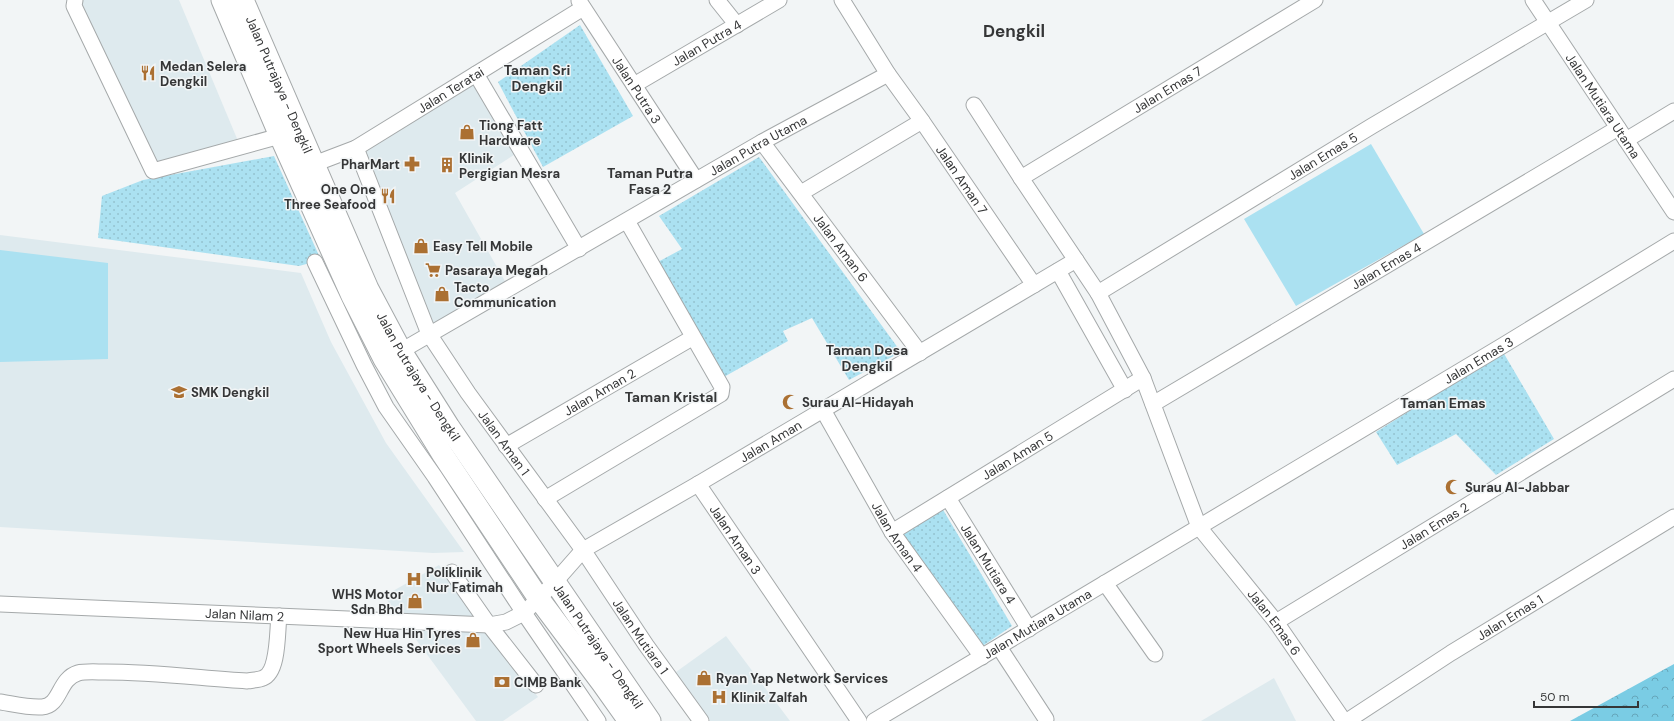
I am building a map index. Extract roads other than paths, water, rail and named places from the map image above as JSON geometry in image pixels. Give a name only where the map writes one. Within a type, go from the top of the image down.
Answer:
[{"type":"main road","name":"Jalan Putrajaya - Dengkil","points":[[222,0],[280,136],[343,300],[384,359],[443,455],[478,524],[531,606],[602,683],[629,721]]},
{"type":"main road","name":"Jalan Putrajaya - Dengkil","points":[[243,0],[368,289],[401,351],[554,583],[650,721]]},
{"type":"street","points":[[74,0],[74,6],[153,171],[280,136]]},
{"type":"street","points":[[717,0],[736,25]]},
{"type":"street","name":"Jalan Putra 4","points":[[634,85],[779,0]]},
{"type":"street","name":"Jalan Aman 7","points":[[842,0],[888,74],[922,121],[1034,285]]},
{"type":"street","name":"Jalan Emas 7","points":[[1021,178],[1315,0]]},
{"type":"street","name":"Jalan Mutiara Utama","points":[[1533,0],[1674,212]]},
{"type":"street","points":[[1548,23],[1586,0]]},
{"type":"street","name":"Jalan Teratai","points":[[314,164],[356,148],[476,74],[581,4]]},
{"type":"street","name":"Jalan Putra 3","points":[[581,4],[696,180]]},
{"type":"street","name":"Jalan Emas 5","points":[[1098,293],[1372,126],[1548,23]]},
{"type":"street","points":[[476,74],[579,249]]},
{"type":"street","name":"Jalan Putra Utama","points":[[401,351],[762,142],[888,74]]},
{"type":"street","name":"Jalan Emas 6","points":[[974,105],[1098,293],[1143,378],[1199,527],[1276,622],[1346,721]]},
{"type":"street","name":"Jalan Emas 4","points":[[1153,404],[1622,134],[1674,111]]},
{"type":"street","points":[[801,193],[922,121]]},
{"type":"street","name":"Jalan Aman 6","points":[[762,142],[920,353]]},
{"type":"street","name":"Jalan Aman 1","points":[[356,148],[429,334],[468,393],[583,550]]},
{"type":"street","points":[[545,498],[721,394],[722,387],[692,338],[627,221]]},
{"type":"street","name":"Jalan Emas 3","points":[[1199,527],[1674,241]]},
{"type":"street","name":"Jalan Aman","points":[[531,606],[554,583],[583,550],[698,484],[1076,260]]},
{"type":"street","points":[[315,262],[343,300]]},
{"type":"street","points":[[1058,271],[1125,390]]},
{"type":"street","name":"Jalan Aman 2","points":[[506,446],[692,338]]},
{"type":"street","name":"Jalan Aman 5","points":[[892,532],[1143,378]]},
{"type":"street","name":"Jalan Emas 2","points":[[1276,622],[1674,379]]},
{"type":"street","name":"Jalan Aman 4","points":[[823,410],[892,532],[982,657]]},
{"type":"street","name":"Jalan Aman 3","points":[[698,484],[858,721]]},
{"type":"street","name":"Jalan Mutiara 4","points":[[948,498],[1029,629]]},
{"type":"street","name":"Jalan Emas 1","points":[[1346,721],[1451,653],[1674,517]]},
{"type":"street","name":"Jalan Mutiara Utama","points":[[879,720],[1199,527]]},
{"type":"street","name":"Jalan Mutiara 1","points":[[583,550],[646,645],[701,721]]},
{"type":"street","points":[[452,572],[489,625],[536,685]]},
{"type":"street","points":[[1105,583],[1155,654]]},
{"type":"street","name":"Jalan Nilam 2","points":[[0,604],[489,625],[506,622],[531,606]]},
{"type":"street","points":[[531,606],[581,696],[598,721]]},
{"type":"street","points":[[0,702],[43,707],[50,705],[57,698],[63,684],[68,678],[78,673],[121,672],[248,681],[264,678],[271,673],[275,664],[279,616]]},
{"type":"street","points":[[999,647],[1046,719]]},
{"type":"street","points":[[581,696],[602,683]]},
{"type":"place","name":"Medan Selera Dengkil","points":[[148,73]]},
{"type":"place","name":"Tiong Fatt Hardware","points":[[467,132]]},
{"type":"place","name":"PharMart","points":[[412,164]]},
{"type":"place","name":"Klinik Pergigian Mesra","points":[[447,165]]},
{"type":"place","name":"One One Three Seafood","points":[[388,196]]},
{"type":"place","name":"Easy Tell Mobile","points":[[421,246]]},
{"type":"place","name":"Pasaraya Megah","points":[[433,270]]},
{"type":"place","name":"Tacto Communication","points":[[442,294]]},
{"type":"place","name":"SMK Dengkil","points":[[179,392]]},
{"type":"place","name":"Surau Al-Hidayah","points":[[790,402]]},
{"type":"place","name":"Surau Al-Jabbar","points":[[1453,487]]},
{"type":"place","name":"Poliklinik Nur Fatimah","points":[[414,579]]},
{"type":"place","name":"WHS Motor Sdn Bhd","points":[[415,601]]},
{"type":"place","name":"New Hua Hin Tyres Sport Wheels Services","points":[[473,640]]},
{"type":"place","name":"Ryan Yap Network Services","points":[[704,678]]},
{"type":"place","name":"CIMB Bank","points":[[502,682]]},
{"type":"place","name":"Klinik Zalfah","points":[[719,697]]},
{"type":"district","name":"Dengkil","points":[[1014,31]]},
{"type":"district","name":"Taman Sri Dengkil","points":[[537,78]]},
{"type":"district","name":"Taman Putra Fasa 2","points":[[650,182]]},
{"type":"district","name":"Taman Desa Dengkil","points":[[867,358]]},
{"type":"district","name":"Taman Kristal","points":[[671,397]]},
{"type":"district","name":"Taman Emas","points":[[1443,403]]}]
